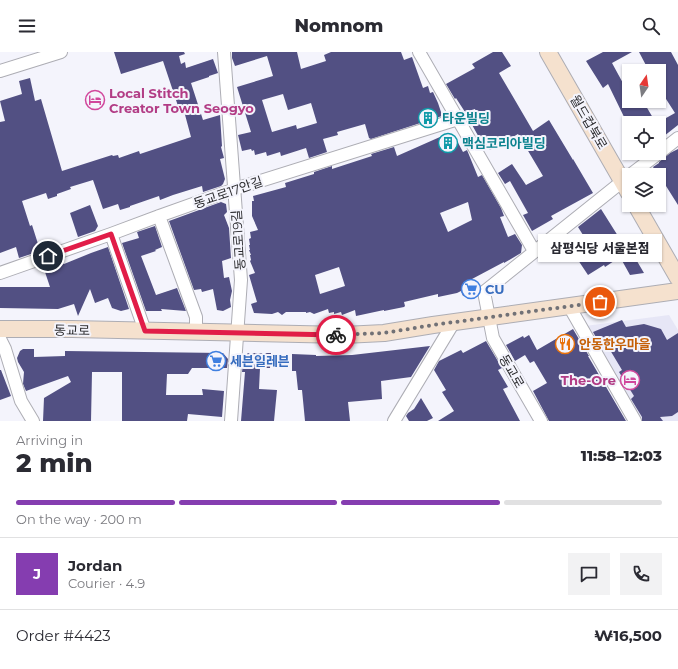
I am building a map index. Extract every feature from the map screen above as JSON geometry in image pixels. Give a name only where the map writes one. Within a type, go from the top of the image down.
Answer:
[{"type":"street","points":[[0,71],[27,57],[61,52]]},
{"type":"street","name":"동교로19길","points":[[224,52],[241,280],[238,332]]},
{"type":"street","points":[[419,52],[534,251]]},
{"type":"street","name":"월드컵북로","points":[[548,52],[622,171]]},
{"type":"street","name":"동교로17안길","points":[[0,273],[235,189],[458,119]]},
{"type":"street","points":[[666,147],[678,138]]},
{"type":"street","points":[[642,168],[651,160]]},
{"type":"street","points":[[489,318],[484,292],[534,251],[622,185]]},
{"type":"street","points":[[640,212],[678,278]]},
{"type":"street","points":[[159,216],[196,317],[196,332]]},
{"type":"street","points":[[111,234],[145,331]]},
{"type":"street","name":"동교로","points":[[0,329],[344,335],[384,333],[678,291]]},
{"type":"street","points":[[569,306],[635,421]]},
{"type":"street","name":"동교로","points":[[489,318],[493,338],[541,421]]},
{"type":"street","points":[[394,421],[454,322]]},
{"type":"street","points":[[231,421],[238,332]]},
{"type":"street","points":[[0,339],[5,349],[21,401],[33,421]]},
{"type":"shaded area","points":[[669,315],[678,330],[678,421],[640,421],[585,326]]},
{"type":"building","points":[[114,52],[184,52],[185,54],[179,56],[181,64],[185,62],[186,68],[213,59],[218,73],[191,83],[203,120],[220,115],[221,147],[224,158],[220,159],[225,179],[223,184],[203,192],[202,186],[160,200],[159,196],[120,210],[118,204],[103,209],[93,180],[70,187],[71,189],[48,199],[46,193],[22,201],[39,247],[36,249],[37,252],[19,258],[16,247],[0,253],[0,122],[5,121],[0,101],[22,94],[19,81],[30,78],[35,101],[41,99],[62,171],[112,155],[118,155],[119,158],[139,151],[140,154],[191,137],[184,111],[180,112],[163,61],[121,74]]},
{"type":"building","points":[[232,52],[297,52],[301,69],[326,61],[324,55],[331,52],[401,52],[404,60],[412,57],[423,88],[428,86],[430,93],[433,92],[442,116],[371,139],[369,138],[365,124],[337,132],[338,135],[323,139],[327,152],[309,158],[306,148],[281,156],[280,152],[267,156],[266,152],[255,155],[254,150],[252,151],[251,149],[242,151],[238,135],[251,132],[237,87],[273,76],[267,56],[235,66],[232,58]],"holes":[[[283,94],[288,110],[311,103],[317,123],[297,129],[296,125],[272,132],[262,100]]]},
{"type":"building","points":[[493,52],[502,52],[511,66],[499,73],[533,131],[549,120],[593,193],[551,216],[553,219],[532,231],[523,215],[528,213],[510,181],[505,184],[498,173],[512,164],[526,185],[543,176],[518,134],[490,150],[481,141],[471,123],[479,120],[475,109],[465,112],[446,84],[475,68],[472,64]]},
{"type":"building","points":[[603,52],[632,52],[612,63],[622,81],[622,108],[647,108],[652,116],[624,116],[608,84],[603,88],[586,61]]},
{"type":"building","points":[[639,52],[671,52],[678,65],[678,125],[666,134],[666,118],[675,113],[666,99],[666,64],[645,64]]},
{"type":"building","points":[[449,133],[455,137],[463,152],[467,150],[478,177],[482,175],[501,208],[504,216],[500,217],[508,237],[515,234],[522,245],[521,253],[472,279],[477,290],[463,296],[461,291],[438,297],[438,294],[404,302],[404,307],[356,316],[355,310],[342,315],[341,312],[334,314],[334,312],[329,313],[328,309],[314,314],[310,312],[286,312],[282,315],[278,312],[272,314],[254,313],[251,304],[257,302],[249,275],[255,273],[250,261],[251,255],[249,250],[249,239],[251,238],[250,232],[258,230],[252,216],[252,201],[254,201],[253,196],[286,187],[285,183],[314,174],[314,172],[332,166],[332,169],[394,147],[397,156]],"holes":[[[468,202],[472,220],[448,232],[440,213]],[[339,267],[345,286],[320,294],[315,275]]]},
{"type":"building","points":[[678,149],[678,205],[666,186],[666,168],[653,167],[661,160],[666,160],[666,156]]},
{"type":"building","points":[[221,202],[226,204],[227,212],[224,215],[229,228],[231,258],[222,261],[224,278],[229,277],[232,291],[230,300],[231,307],[223,311],[217,310],[213,289],[202,292],[201,289],[194,290],[169,221]]},
{"type":"building","points":[[90,205],[98,226],[95,231],[78,237],[70,213]]},
{"type":"building","points":[[601,209],[618,236],[621,234],[644,273],[630,275],[620,257],[605,267],[604,265],[588,275],[578,260],[593,251],[578,227]]},
{"type":"building","points":[[155,226],[162,247],[155,250],[156,251],[141,256],[156,295],[177,288],[186,311],[161,309],[162,311],[146,311],[122,243],[139,238],[137,232]]},
{"type":"building","points":[[108,247],[129,309],[121,311],[112,308],[108,298],[95,303],[90,289],[78,316],[74,304],[58,309],[0,308],[0,287],[50,287],[44,269],[56,266],[58,261],[64,264]]},
{"type":"building","points":[[622,320],[626,327],[644,324],[661,329],[667,340],[678,333],[678,412],[672,416],[660,417],[663,421],[642,421],[642,417],[631,399],[634,396],[619,372],[622,370],[607,345],[602,348],[593,332]]},
{"type":"building","points":[[573,329],[626,421],[549,421],[533,391],[547,383],[534,361],[530,363],[525,355],[515,361],[506,345],[523,336],[524,338],[529,335],[537,350]]},
{"type":"building","points":[[486,341],[502,368],[498,370],[508,387],[503,389],[520,421],[438,421],[454,411],[442,392],[446,390],[434,370],[439,361],[461,350],[463,353]]},
{"type":"building","points":[[430,346],[411,377],[381,381],[382,399],[348,402],[350,421],[305,421],[302,390],[298,390],[296,371],[292,371],[292,354],[316,356],[352,355]]},
{"type":"building","points":[[23,349],[34,349],[34,357],[65,356],[65,351],[223,353],[228,359],[227,368],[192,368],[188,374],[167,374],[166,395],[203,395],[202,389],[224,391],[222,417],[188,414],[187,421],[122,421],[122,372],[92,372],[91,421],[43,421],[44,398],[71,382],[68,376],[26,391],[23,384],[24,372],[17,358],[20,351]]},
{"type":"building","points":[[248,353],[271,353],[270,368],[260,368],[259,389],[277,390],[274,421],[241,421],[245,372],[242,372],[244,357]]},
{"type":"building","points":[[0,370],[11,396],[0,400]]},
{"type":"building","points":[[421,398],[433,418],[427,421],[409,421],[406,416],[414,409]]},
{"type":"way so far","points":[[336,335],[384,333],[600,302]]},
{"type":"place","name":"Local Stitch Creator Town Seogyo","points":[[95,100]]},
{"type":"place","name":"타운빌딩","points":[[428,118]]},
{"type":"place","name":"맥심코리아빌딩","points":[[448,143]]},
{"type":"place","name":"CU","points":[[471,289]]},
{"type":"place","name":"삼평식당 서울본점","points":[[600,302]]},
{"type":"place","name":"안동한우마을","points":[[565,344]]},
{"type":"place","name":"세븐일레븐","points":[[216,361]]},
{"type":"place","name":"The-Ore","points":[[630,380]]},
{"type":"route","points":[[48,256],[111,234],[145,331],[336,335]]}]
